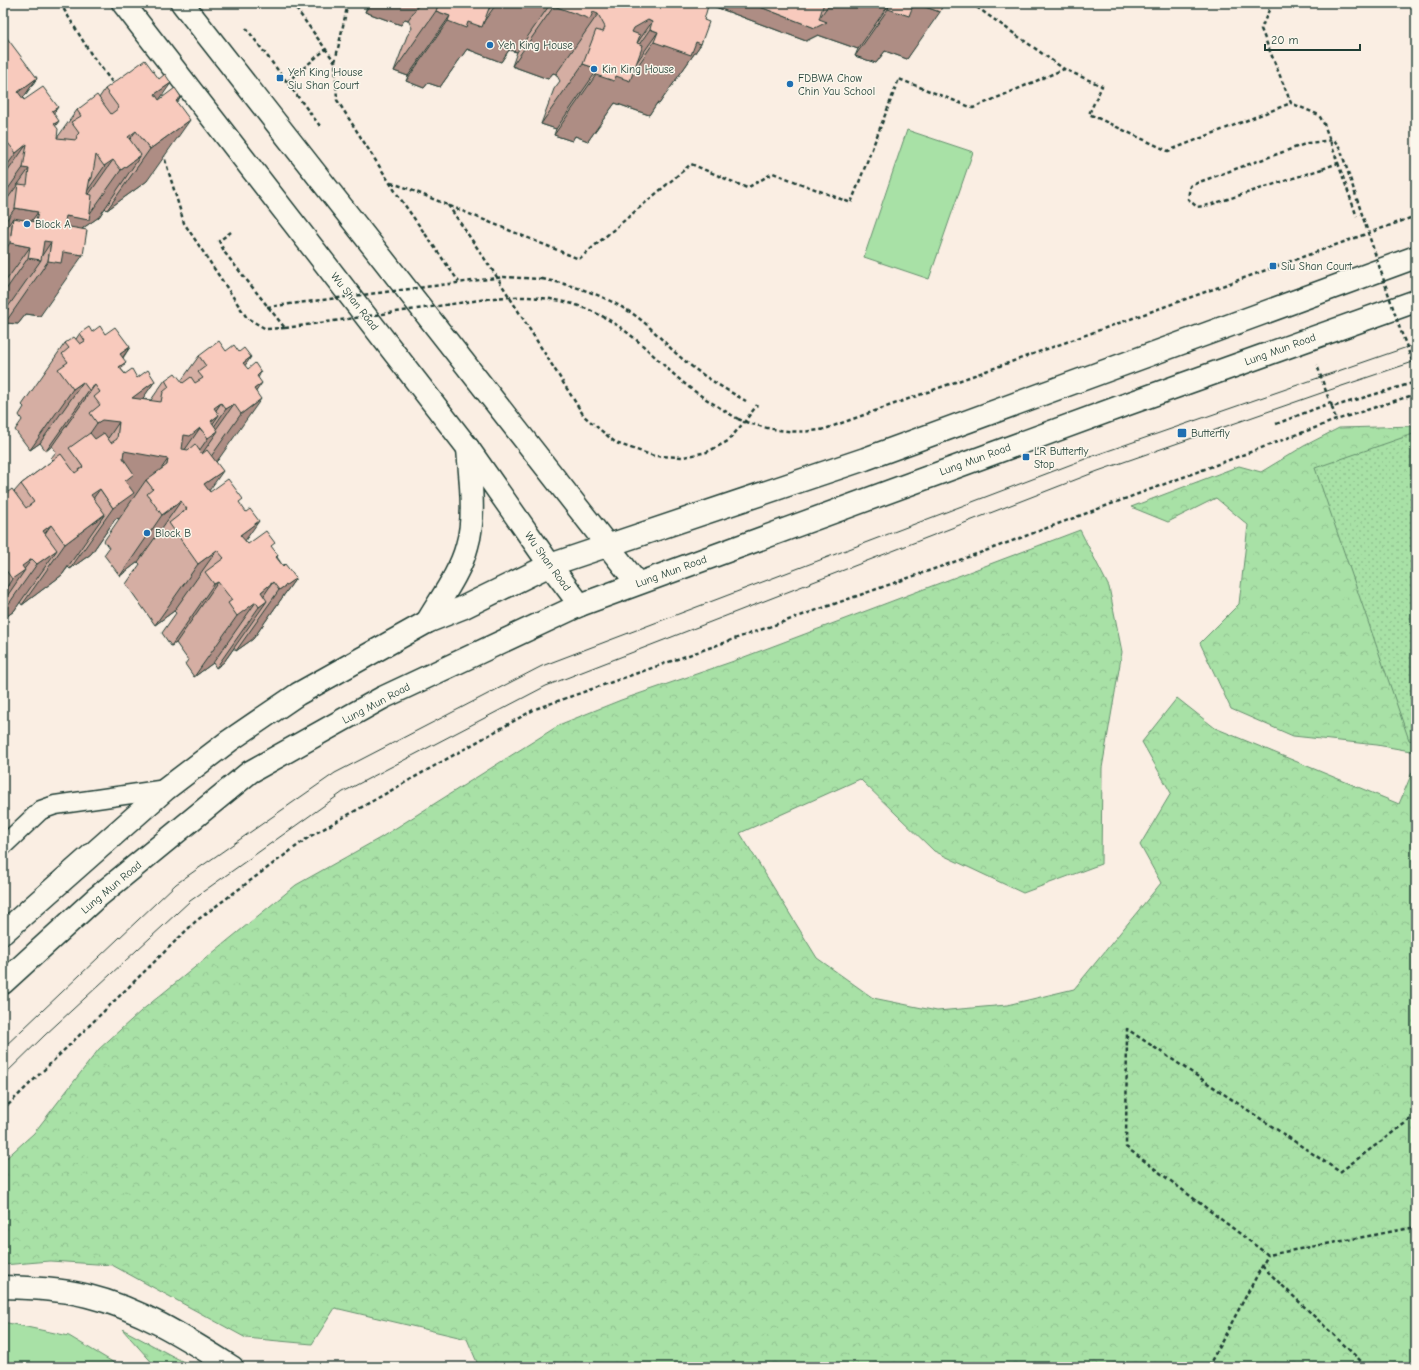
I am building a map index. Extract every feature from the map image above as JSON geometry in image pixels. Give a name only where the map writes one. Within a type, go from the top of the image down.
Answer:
[{"type":"main road","name":"Wu Shan Road","points":[[122,3],[468,448],[580,605]]},
{"type":"main road","points":[[182,3],[250,92],[637,583]]},
{"type":"main road","points":[[3,933],[166,789],[229,741],[298,694],[427,622],[462,608],[550,565],[609,546],[659,527],[866,459],[1416,257]]},
{"type":"main road","name":"Lung Mun Road","points":[[3,983],[95,899],[250,772],[382,698],[580,605],[637,583],[1114,408],[1416,301]]},
{"type":"main road","points":[[427,622],[458,570],[468,546],[472,502],[468,448]]},
{"type":"main road","points":[[3,1287],[43,1288],[88,1296],[131,1309],[171,1329],[232,1367]]},
{"type":"lane","points":[[3,846],[41,810],[55,805],[166,789]]},
{"type":"path","points":[[60,3],[92,54],[118,91]]},
{"type":"path","points":[[292,3],[335,62]]},
{"type":"path","points":[[348,3],[335,62],[337,100],[397,194],[459,282]]},
{"type":"path","points":[[971,3],[1064,69],[1102,86],[1089,114],[1168,151],[1291,103],[1319,115],[1324,124],[1357,218]]},
{"type":"path","points":[[1272,3],[1261,29],[1291,103]]},
{"type":"path","points":[[246,28],[320,126]]},
{"type":"path","points":[[287,82],[326,49]]},
{"type":"path","points":[[391,183],[579,259],[691,164],[747,188],[773,173],[851,204],[899,79],[973,108],[1064,69]]},
{"type":"path","points":[[1338,163],[1209,205],[1197,207],[1188,199],[1190,186],[1202,180],[1308,143],[1334,140],[1340,148],[1400,329],[1416,371]]},
{"type":"path","points":[[163,152],[184,223],[248,318],[266,329],[285,328],[494,298],[537,296],[562,301],[590,310],[602,316],[621,328],[640,343],[690,388],[738,419],[760,427],[801,432],[825,429],[1416,216]]},
{"type":"path","points":[[448,205],[495,274],[584,416],[616,443],[654,456],[684,457],[707,452],[728,441],[757,405]]},
{"type":"path","points":[[231,232],[220,241],[225,253],[285,328]]},
{"type":"path","points":[[267,307],[504,277],[542,279],[562,283],[592,293],[607,299],[631,313],[648,326],[701,374],[746,401]]},
{"type":"path","points":[[1315,359],[1336,420]]},
{"type":"path","points":[[1332,407],[1416,382]]},
{"type":"path","points":[[3,1110],[208,912],[309,837],[535,709],[995,547],[1336,420],[1416,394]]},
{"type":"path","points":[[1276,424],[1330,403]]},
{"type":"path","points":[[1416,1115],[1340,1172],[1127,1029],[1126,1147],[1268,1255],[1416,1227]]},
{"type":"path","points":[[1208,1367],[1268,1255]]},
{"type":"path","points":[[1262,1266],[1367,1367]]},
{"type":"green space","points":[[907,130],[973,152],[929,279],[864,257]]},
{"type":"green space","points":[[1416,426],[1416,752],[1377,745],[1293,736],[1231,709],[1200,643],[1239,604],[1248,525],[1216,498],[1168,522],[1131,507],[1239,466],[1261,472],[1304,446],[1339,428]]},
{"type":"green space","points":[[1416,433],[1416,742],[1409,740],[1315,468]]},
{"type":"green space","points":[[1080,530],[1109,587],[1122,652],[1102,768],[1101,864],[1023,893],[934,851],[860,779],[740,833],[817,958],[873,998],[937,1011],[1007,1005],[1074,989],[1161,883],[1140,845],[1171,793],[1142,742],[1177,698],[1215,728],[1399,804],[1416,763],[1416,1367],[479,1367],[467,1339],[335,1308],[312,1344],[246,1338],[112,1265],[50,1261],[3,1265],[3,1161],[34,1133],[99,1049],[141,1011],[296,885],[380,838],[561,724],[621,700],[731,662]]},
{"type":"green space","points":[[3,1322],[69,1336],[121,1367],[3,1367]]},
{"type":"green space","points":[[122,1329],[193,1367],[156,1367]]},
{"type":"building","points":[[439,3],[491,3],[482,27],[468,22],[466,28],[448,21],[450,16],[436,11]]},
{"type":"building","points":[[555,3],[699,3],[708,6],[704,20],[709,22],[701,44],[696,42],[691,55],[654,42],[658,32],[650,29],[652,22],[648,20],[634,28],[632,32],[640,35],[637,43],[643,45],[630,81],[616,76],[614,81],[596,75],[598,69],[583,64],[596,30],[603,32],[605,27],[598,14],[593,12],[590,19],[554,6]]},
{"type":"building","points":[[750,3],[824,3],[819,19],[827,22],[815,28]]},
{"type":"building","points":[[890,3],[914,3],[909,16],[888,9]]},
{"type":"building","points":[[914,3],[943,3],[940,12]]},
{"type":"building","points":[[7,38],[37,78],[18,92],[24,100],[43,87],[58,107],[52,111],[59,121],[54,124],[58,129],[57,138],[76,140],[79,133],[71,122],[81,116],[77,110],[97,95],[111,114],[119,108],[105,89],[145,60],[159,79],[165,74],[171,83],[155,94],[159,100],[175,88],[181,97],[176,101],[190,120],[150,149],[136,131],[128,137],[141,155],[121,170],[113,160],[104,166],[96,155],[92,178],[90,178],[87,194],[92,195],[89,220],[66,216],[64,226],[87,230],[83,255],[63,252],[61,263],[48,261],[51,242],[44,241],[41,260],[28,258],[30,247],[10,243],[13,218],[36,222],[38,212],[15,208],[18,184],[27,185],[29,169],[23,168],[27,144],[16,153],[8,143],[3,147],[3,42]]},
{"type":"building","points":[[100,326],[105,334],[115,327],[130,347],[120,354],[126,362],[119,367],[125,374],[132,369],[137,378],[148,370],[155,381],[132,398],[161,402],[163,392],[169,387],[165,380],[175,373],[183,383],[191,377],[195,383],[203,378],[198,372],[206,366],[199,356],[219,341],[226,351],[234,345],[239,352],[244,348],[251,357],[243,363],[248,369],[255,363],[261,372],[257,376],[262,383],[254,389],[261,399],[241,414],[234,404],[226,409],[221,403],[214,408],[219,415],[211,421],[218,431],[208,438],[200,428],[190,436],[184,435],[182,449],[188,450],[195,444],[202,454],[207,450],[223,471],[204,484],[210,492],[228,479],[243,499],[239,502],[246,512],[250,509],[259,521],[240,535],[248,544],[266,531],[275,543],[271,546],[278,555],[276,557],[283,566],[285,564],[296,578],[279,590],[273,582],[261,592],[267,601],[259,607],[256,602],[237,616],[228,603],[232,600],[218,582],[214,584],[205,572],[224,558],[217,550],[198,564],[169,523],[187,509],[181,501],[162,515],[147,494],[153,489],[146,480],[167,465],[168,459],[124,451],[123,458],[134,474],[125,481],[134,493],[113,508],[100,489],[91,495],[105,514],[65,544],[51,525],[43,531],[57,550],[37,564],[32,559],[22,566],[25,570],[12,579],[3,566],[3,496],[12,489],[26,508],[34,502],[21,484],[61,454],[75,473],[83,467],[69,448],[90,433],[95,439],[104,433],[111,443],[117,439],[119,422],[102,420],[97,423],[90,413],[100,405],[94,397],[100,392],[95,385],[89,390],[83,382],[73,389],[58,369],[68,362],[62,354],[69,348],[65,343],[74,337],[80,344],[85,341],[80,333],[89,327],[92,332]]},
{"type":"tram line","points":[[3,1048],[176,884],[335,773],[542,666],[1093,456],[1416,344]]},
{"type":"tram line","points":[[3,1076],[45,1035],[190,901],[343,792],[546,686],[1098,471],[1416,361]]},
{"type":"place","name":"Yeh King House","points":[[490,45]]},
{"type":"place","name":"Kin King House","points":[[594,69]]},
{"type":"place","name":"Yeh King House Siu Shan Court","points":[[280,78]]},
{"type":"place","name":"FDBWA Chow Chin Yau School","points":[[790,84]]},
{"type":"place","name":"Block A","points":[[27,224]]},
{"type":"place","name":"Siu Shan Court","points":[[1273,266]]},
{"type":"place","name":"Butterfly","points":[[1182,433]]},
{"type":"place","name":"LR Butterfly Stop","points":[[1026,457]]},
{"type":"place","name":"Block B","points":[[147,533]]}]
